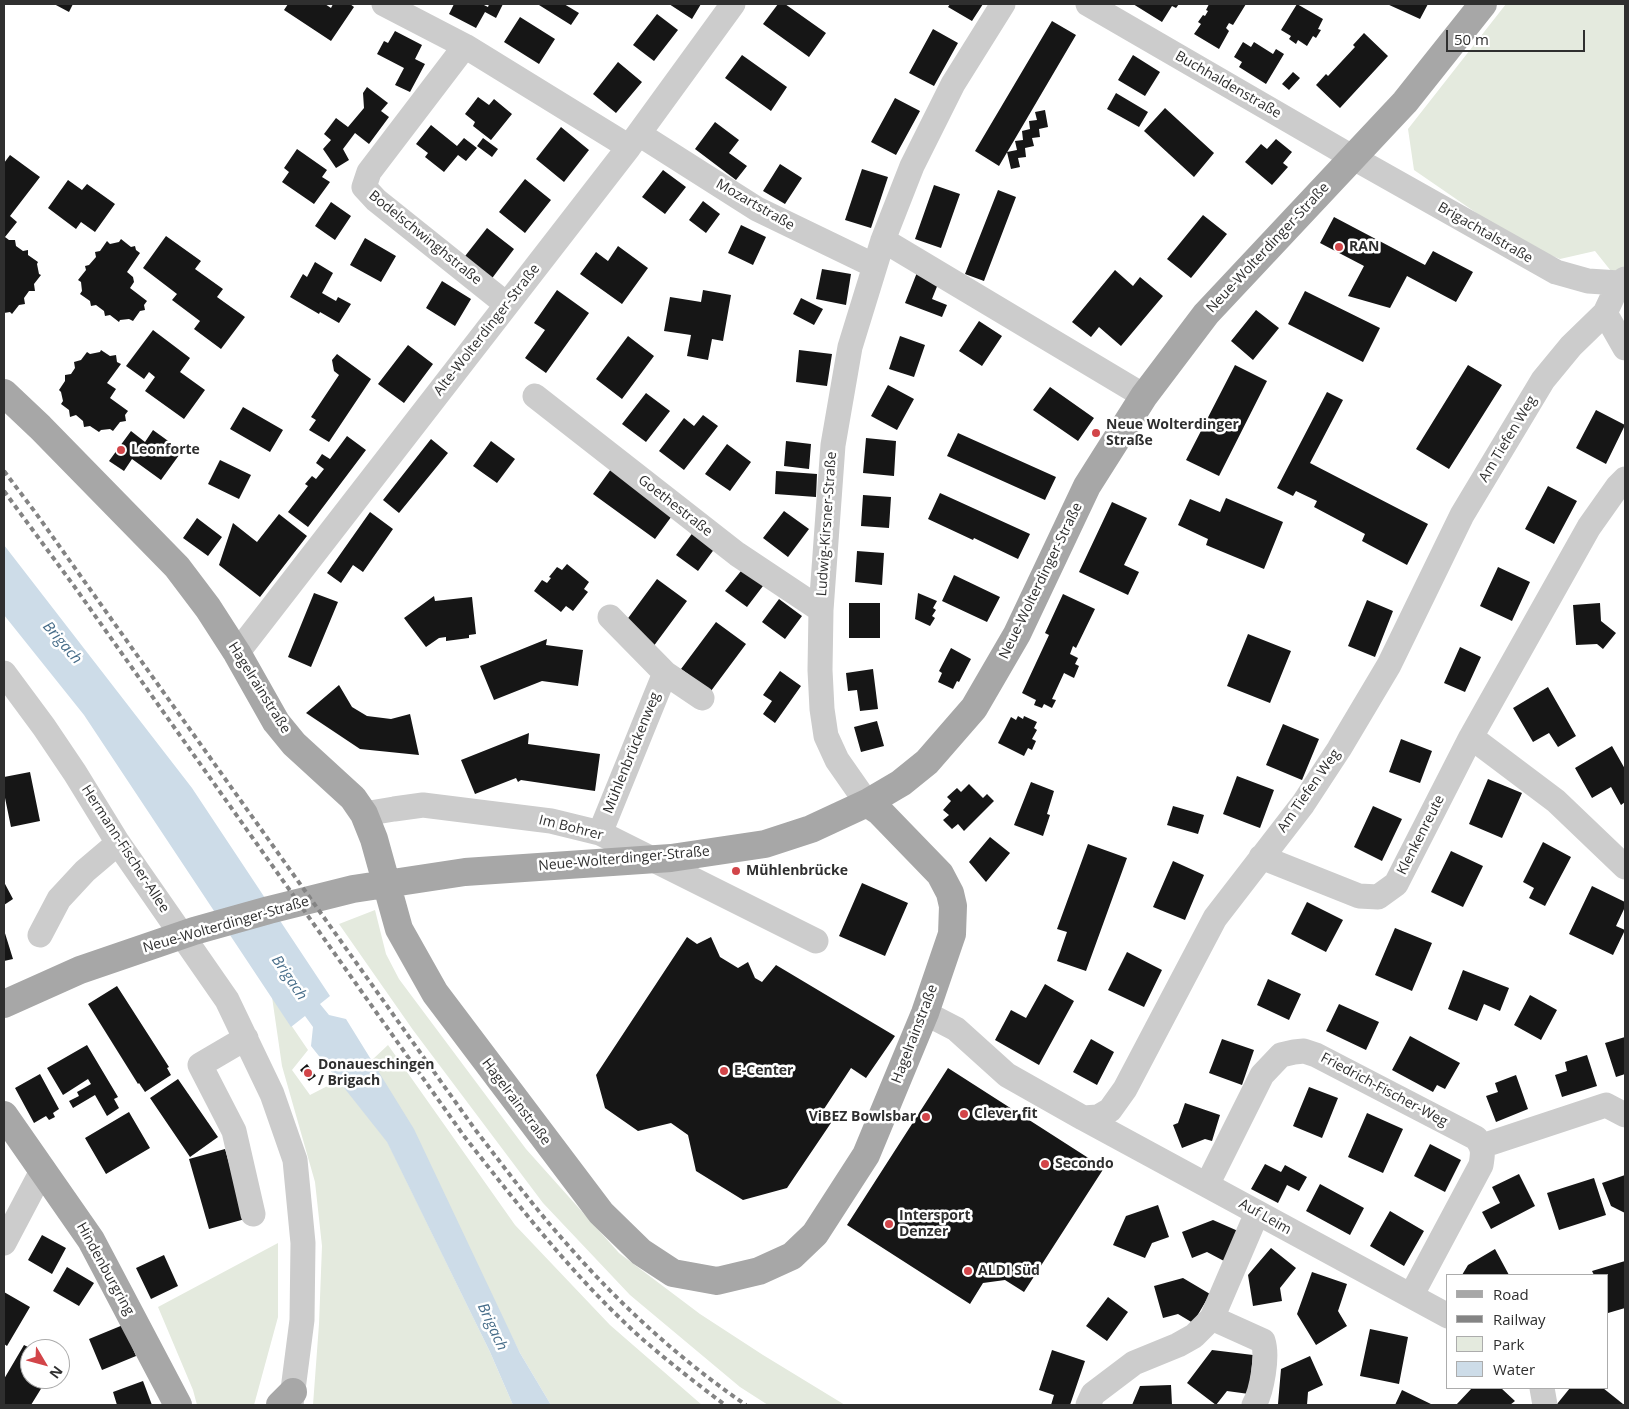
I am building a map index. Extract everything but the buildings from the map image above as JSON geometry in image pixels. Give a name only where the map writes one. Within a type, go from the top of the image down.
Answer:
[{"type":"main road","name":"Neue-Wolterdinger-Straße","points":[[4,1004],[80,970],[194,932],[268,910],[353,889],[465,872],[671,858],[765,844],[811,829],[866,803],[901,782],[926,762],[974,708],[1017,634],[1087,486],[1144,396],[1206,314],[1405,102],[1482,4]]},
{"type":"main road","name":"Hagelrainstraße","points":[[4,393],[177,567],[208,608],[237,653],[276,722],[294,744],[353,798],[364,814],[374,839],[399,929],[435,993],[601,1213],[641,1252],[673,1273],[718,1281],[759,1271],[792,1256],[815,1234],[866,1156],[925,1013],[952,934],[953,906],[950,893],[940,874],[879,811],[866,803]]},
{"type":"main road","name":"Hindenburgring","points":[[4,1115],[91,1240],[178,1405]]},
{"type":"street","points":[[384,4],[466,46],[634,140]]},
{"type":"street","name":"Alte-Wolterdinger-Straße","points":[[237,653],[634,140],[733,4]]},
{"type":"street","name":"Ludwig-Kirsner-Straße","points":[[866,803],[837,760],[826,736],[822,709],[820,670],[821,610],[833,445],[850,347],[883,240],[912,166],[953,84],[1003,4]]},
{"type":"street","name":"Buchhaldenstraße","points":[[1101,7],[1352,158]]},
{"type":"street","name":"Bodelschwinghstraße","points":[[466,46],[369,172],[364,188],[376,200],[506,304]]},
{"type":"street","name":"Mozartstraße","points":[[634,140],[757,209],[875,266]]},
{"type":"street","name":"Brigachtalstraße","points":[[1352,158],[1556,272],[1588,282],[1622,281]]},
{"type":"street","points":[[883,240],[1144,396]]},
{"type":"street","name":"Am Tiefen Weg","points":[[1083,1118],[1098,1117],[1110,1110],[1125,1089],[1214,918],[1303,804],[1339,749],[1389,665],[1462,515],[1543,380],[1571,346],[1604,313],[1622,281]]},
{"type":"street","points":[[1604,313],[1625,348]]},
{"type":"street","name":"Goethestraße","points":[[535,396],[736,554],[821,610]]},
{"type":"street","name":"Klenkenreute","points":[[1261,857],[1359,896],[1378,897],[1396,884],[1471,736],[1589,527],[1625,479]]},
{"type":"street","name":"Mühlenbrückenweg","points":[[610,617],[665,673],[702,698]]},
{"type":"street","name":"Hermann-Fischer-Allee","points":[[4,673],[75,772],[118,843],[227,1000],[272,1094],[295,1160],[303,1243],[302,1320],[288,1401]]},
{"type":"street","name":"Mühlenbrückenweg","points":[[600,833],[665,673]]},
{"type":"street","points":[[1471,736],[1556,801],[1625,867]]},
{"type":"street","name":"Im Bohrer","points":[[364,814],[394,808],[423,806],[550,820],[600,833],[816,941]]},
{"type":"street","points":[[40,935],[59,899],[85,871],[118,843]]},
{"type":"street","points":[[925,1013],[956,1029],[1006,1075],[1083,1118]]},
{"type":"street","points":[[246,1038],[200,1066],[234,1132],[253,1214]]},
{"type":"street","name":"Friedrich-Fischer-Weg","points":[[1207,1185],[1262,1075],[1281,1055],[1294,1052],[1304,1051],[1316,1055],[1476,1138],[1482,1146]]},
{"type":"street","points":[[1411,1296],[1481,1166],[1482,1146],[1606,1105],[1625,1115]]},
{"type":"street","name":"Auf Leim","points":[[1083,1118],[1446,1315]]},
{"type":"street","points":[[4,1243],[43,1169]]},
{"type":"street","points":[[1088,1405],[1092,1394],[1134,1363],[1178,1345],[1194,1336],[1212,1318],[1257,1213]]},
{"type":"street","points":[[1212,1318],[1263,1341],[1266,1350],[1259,1397],[1254,1405]]},
{"type":"street","points":[[1542,1389],[1545,1405]]},
{"type":"green space","points":[[1506,4],[1625,4],[1625,279],[1611,271],[1595,251],[1560,259],[1520,243],[1414,170],[1408,129]]},
{"type":"green space","points":[[375,910],[386,954],[399,979],[526,1149],[619,1253],[700,1314],[845,1405],[768,1405],[740,1387],[630,1295],[543,1203],[413,1030],[339,924]]},
{"type":"green space","points":[[272,997],[308,1050],[292,1070],[310,1095],[339,1080],[387,1141],[490,1352],[513,1405],[313,1405],[322,1246],[315,1182],[282,1066]]},
{"type":"green space","points":[[388,1045],[515,1225],[610,1325],[702,1405],[551,1405],[520,1353],[372,1060]]},
{"type":"green space","points":[[278,1243],[278,1317],[254,1405],[197,1405],[193,1390],[158,1307]]},
{"type":"water","name":"Brigach","points":[[4,545],[192,788],[330,996],[320,1004],[329,1015],[346,1019],[414,1129],[520,1353],[551,1405],[513,1405],[490,1352],[387,1142],[311,1046],[313,1027],[305,1016],[291,1027],[84,715],[4,615]]},
{"type":"railway","points":[[4,471],[474,1128],[530,1201],[586,1266],[651,1330],[697,1369],[746,1405]]},
{"type":"railway","points":[[4,491],[74,586],[464,1136],[547,1240],[615,1313],[660,1354],[725,1405]]},
{"type":"place","name":"RAN","points":[[1339,247]]},
{"type":"place","name":"Neue Wolterdinger Straße","points":[[1096,433]]},
{"type":"place","name":"Leonforte","points":[[121,450]]},
{"type":"place","name":"Mühlenbrücke","points":[[736,871]]},
{"type":"place","name":"E-Center","points":[[724,1071]]},
{"type":"place","name":"Donaueschingen / Brigach","points":[[308,1073]]},
{"type":"place","name":"Clever fit","points":[[964,1114]]},
{"type":"place","name":"ViBEZ Bowlsbar","points":[[926,1117]]},
{"type":"place","name":"Secondo","points":[[1045,1164]]},
{"type":"place","name":"Intersport Denzer","points":[[889,1224]]},
{"type":"place","name":"ALDI Süd","points":[[968,1271]]}]
